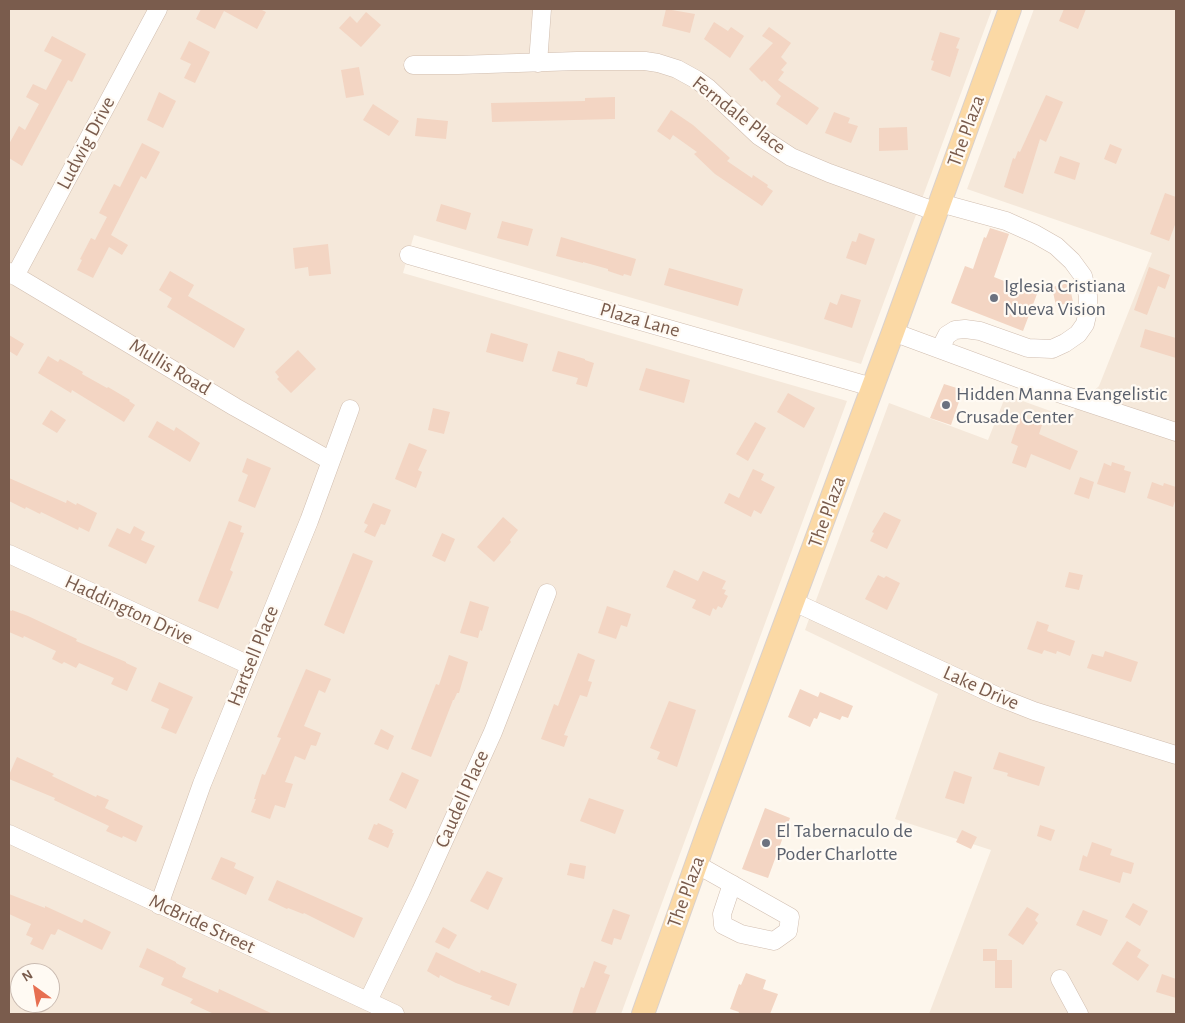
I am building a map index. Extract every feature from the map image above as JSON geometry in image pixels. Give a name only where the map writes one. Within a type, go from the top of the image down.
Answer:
[{"type":"main road","name":"The Plaza","points":[[643,1014],[696,864],[794,602],[1010,9]]},
{"type":"street","name":"Ludwig Drive","points":[[12,274],[158,9]]},
{"type":"street","points":[[538,63],[542,9]]},
{"type":"street","name":"Ferndale Place","points":[[412,65],[645,61],[658,63],[677,69],[697,80],[759,136],[791,157],[829,173],[938,208],[1006,221],[1056,246],[1072,261],[1083,276],[1088,296],[1088,311],[1084,324],[1078,334],[1065,343],[1052,349],[1028,348],[980,331],[966,329],[955,330],[947,334],[940,349]]},
{"type":"street","name":"Plaza Lane","points":[[408,254],[872,387]]},
{"type":"street","name":"Mullis Road","points":[[12,274],[331,461]]},
{"type":"street","points":[[893,332],[1061,394],[1176,432]]},
{"type":"street","name":"Hartsell Place","points":[[159,904],[202,784],[309,521],[350,409]]},
{"type":"street","name":"Haddington Drive","points":[[9,554],[249,666]]},
{"type":"street","name":"Caudell Place","points":[[368,1001],[421,891],[493,732],[547,592]]},
{"type":"street","name":"Lake Drive","points":[[794,602],[1001,698],[1034,711],[1176,755]]},
{"type":"street","name":"McBride Street","points":[[9,834],[396,1014]]},
{"type":"street","points":[[696,864],[732,884]]},
{"type":"street","points":[[1060,979],[1079,1014]]},
{"type":"shaded area","points":[[9,9],[992,9],[861,364],[414,235],[403,273],[847,401],[621,1014],[9,1014]]},
{"type":"shaded area","points":[[1034,9],[1176,9],[1176,1014],[929,1014],[991,850],[895,819],[938,694],[805,630],[889,403],[988,440],[1006,395],[1067,417],[1099,386],[1152,253],[967,189]]},
{"type":"building","points":[[201,9],[260,9],[266,12],[257,29],[224,11],[215,29],[196,19]]},
{"type":"building","points":[[666,9],[695,14],[690,33],[662,26]]},
{"type":"building","points":[[1064,9],[1086,9],[1078,29],[1059,21]]},
{"type":"building","points":[[366,12],[381,25],[361,47],[339,28],[350,16],[357,23]]},
{"type":"building","points":[[714,22],[728,31],[731,27],[744,36],[730,58],[704,39]]},
{"type":"building","points":[[769,27],[791,43],[781,57],[787,63],[781,70],[784,72],[778,80],[819,108],[807,125],[776,104],[781,96],[764,80],[762,82],[749,69],[773,43],[762,36]]},
{"type":"building","points":[[940,32],[960,38],[956,48],[959,49],[950,77],[931,70],[934,61],[931,60]]},
{"type":"building","points":[[52,36],[86,54],[72,82],[68,80],[22,166],[9,158],[9,144],[19,126],[25,130],[39,104],[26,97],[33,84],[46,90],[62,60],[44,51]]},
{"type":"building","points":[[189,41],[210,52],[195,83],[184,78],[191,64],[180,59]]},
{"type":"building","points":[[359,67],[364,95],[346,98],[341,70]]},
{"type":"building","points":[[159,92],[176,101],[163,128],[147,120]]},
{"type":"building","points":[[1046,95],[1063,102],[1046,142],[1040,139],[1023,194],[1004,187],[1013,158],[1015,159],[1018,151],[1020,152]]},
{"type":"building","points":[[615,97],[615,119],[492,122],[491,103],[585,101],[585,98]]},
{"type":"building","points":[[373,104],[399,121],[389,136],[363,120]]},
{"type":"building","points":[[671,110],[693,125],[730,158],[727,161],[752,178],[753,175],[768,185],[767,187],[773,191],[762,206],[715,174],[694,154],[697,152],[673,135],[670,140],[657,131]]},
{"type":"building","points":[[834,112],[850,118],[848,123],[858,126],[851,143],[825,133]]},
{"type":"building","points":[[417,118],[448,121],[446,139],[415,136]]},
{"type":"building","points":[[907,127],[908,150],[879,151],[879,128]]},
{"type":"building","points":[[142,143],[160,152],[146,179],[141,176],[111,235],[128,245],[122,255],[109,247],[93,278],[77,270],[82,260],[80,259],[91,238],[95,240],[107,217],[99,213],[114,184],[120,187]]},
{"type":"building","points":[[1110,144],[1122,149],[1116,164],[1104,159]]},
{"type":"building","points":[[1060,156],[1080,163],[1075,180],[1054,173]]},
{"type":"building","points":[[1165,193],[1176,197],[1176,222],[1169,241],[1150,234]]},
{"type":"building","points":[[441,204],[471,213],[466,230],[436,221]]},
{"type":"building","points":[[502,221],[533,229],[528,246],[497,238]]},
{"type":"building","name":"Iglesia Cristiana Nueva Vision","points":[[990,228],[1009,234],[994,277],[1037,294],[1023,331],[951,303],[965,266],[973,269],[984,237],[986,238]]},
{"type":"building","points":[[859,233],[875,239],[866,265],[846,258],[852,241],[856,242]]},
{"type":"building","points":[[561,237],[636,259],[631,276],[624,274],[623,276],[608,271],[608,269],[556,256]]},
{"type":"building","points":[[328,244],[331,274],[309,276],[308,267],[295,269],[293,248]]},
{"type":"building","points":[[1149,267],[1170,275],[1165,289],[1158,286],[1147,315],[1134,310]]},
{"type":"building","points":[[669,268],[743,289],[738,306],[664,285]]},
{"type":"building","points":[[170,271],[194,285],[188,296],[245,329],[234,348],[167,307],[172,298],[159,290]]},
{"type":"building","points":[[1069,283],[1073,302],[1056,306],[1052,287]]},
{"type":"building","points":[[841,294],[861,300],[852,328],[824,319],[830,302],[837,305]]},
{"type":"building","points":[[1145,329],[1176,338],[1176,358],[1140,347]]},
{"type":"building","points":[[491,333],[528,344],[523,362],[486,352]]},
{"type":"building","points":[[9,335],[24,344],[17,356],[9,351]]},
{"type":"building","points":[[298,350],[316,369],[291,393],[277,379],[279,377],[275,372]]},
{"type":"building","points":[[558,351],[594,363],[587,387],[576,384],[578,378],[552,371]]},
{"type":"building","points":[[48,356],[58,362],[60,359],[83,372],[82,374],[130,400],[135,405],[124,422],[72,390],[71,393],[38,373]]},
{"type":"building","points":[[646,368],[690,380],[684,403],[639,390]]},
{"type":"building","name":"Hidden Manna Evangelistic Crusade Center","points":[[944,384],[963,390],[951,425],[930,418]]},
{"type":"building","points":[[788,393],[815,408],[804,428],[777,412]]},
{"type":"building","points":[[433,408],[450,412],[444,434],[428,430]]},
{"type":"building","points":[[51,410],[66,420],[57,433],[42,424]]},
{"type":"building","points":[[1020,417],[1042,425],[1039,434],[1078,451],[1070,470],[1031,454],[1026,468],[1012,463],[1018,446],[1011,443]]},
{"type":"building","points":[[157,421],[174,431],[176,427],[200,443],[190,462],[148,437]]},
{"type":"building","points":[[755,422],[766,428],[748,461],[736,454]]},
{"type":"building","points":[[409,443],[427,450],[418,470],[422,472],[416,488],[395,479]]},
{"type":"building","points":[[247,458],[271,468],[255,508],[238,501],[248,475],[242,472]]},
{"type":"building","points":[[1112,462],[1125,466],[1124,470],[1131,472],[1125,493],[1097,484],[1104,463],[1111,466]]},
{"type":"building","points":[[753,469],[764,474],[761,480],[775,487],[761,514],[754,510],[751,517],[724,503],[729,493],[739,498]]},
{"type":"building","points":[[1080,477],[1094,482],[1089,499],[1074,494]]},
{"type":"building","points":[[9,478],[66,503],[67,500],[76,505],[77,503],[97,513],[89,532],[79,527],[78,530],[41,512],[40,514],[26,507],[25,509],[9,501]]},
{"type":"building","points":[[1152,482],[1163,486],[1164,483],[1176,487],[1176,498],[1173,507],[1147,498]]},
{"type":"building","points":[[373,503],[391,510],[385,525],[381,524],[375,537],[364,532],[368,525],[364,523]]},
{"type":"building","points":[[884,512],[901,520],[887,549],[870,541],[874,533],[872,532]]},
{"type":"building","points":[[503,517],[518,530],[510,540],[511,542],[494,562],[477,547]]},
{"type":"building","points":[[229,521],[242,526],[240,532],[244,533],[230,570],[233,572],[218,609],[198,601]]},
{"type":"building","points":[[134,526],[145,532],[141,540],[155,546],[146,564],[108,546],[117,528],[130,534]]},
{"type":"building","points":[[442,533],[455,539],[445,562],[432,556]]},
{"type":"building","points":[[353,553],[373,561],[344,634],[324,625]]},
{"type":"building","points":[[674,570],[698,581],[703,571],[726,581],[722,589],[726,590],[724,594],[728,596],[722,608],[718,606],[716,610],[713,608],[710,616],[692,608],[696,600],[666,587]]},
{"type":"building","points":[[1069,572],[1083,575],[1079,590],[1065,587]]},
{"type":"building","points":[[878,575],[884,578],[886,576],[900,583],[887,610],[865,599]]},
{"type":"building","points":[[470,601],[489,607],[478,638],[460,633]]},
{"type":"building","points":[[607,606],[631,614],[627,627],[621,625],[616,639],[598,633]]},
{"type":"building","points":[[9,610],[28,616],[77,639],[76,641],[137,668],[127,691],[111,684],[114,678],[79,663],[76,668],[64,662],[62,664],[52,659],[56,651],[24,636],[23,638],[9,632]]},
{"type":"building","points":[[1037,621],[1049,625],[1047,631],[1075,641],[1070,656],[1057,651],[1056,654],[1044,650],[1042,654],[1027,649]]},
{"type":"building","points":[[1105,651],[1138,662],[1131,682],[1087,668],[1092,654],[1103,657]]},
{"type":"building","points":[[578,653],[595,660],[588,681],[592,682],[587,697],[580,695],[564,735],[568,736],[564,747],[541,739],[554,704],[558,706]]},
{"type":"building","points":[[449,655],[468,662],[459,693],[457,693],[453,700],[431,757],[411,749],[436,684],[439,685]]},
{"type":"building","points":[[306,669],[331,679],[325,693],[319,690],[304,726],[321,733],[316,746],[311,745],[305,760],[295,756],[285,782],[293,784],[285,808],[275,805],[270,819],[251,812],[256,799],[254,799],[262,774],[265,775],[281,738],[277,737]]},
{"type":"building","points":[[159,682],[193,697],[176,734],[161,728],[169,709],[151,701]]},
{"type":"building","points":[[800,689],[818,697],[820,692],[853,706],[848,718],[842,716],[840,720],[820,712],[817,719],[814,718],[810,727],[788,717]]},
{"type":"building","points":[[669,701],[696,710],[677,767],[657,759],[660,752],[650,748]]},
{"type":"building","points":[[381,729],[394,736],[388,750],[374,744]]},
{"type":"building","points":[[999,752],[1045,767],[1039,786],[1007,776],[1008,773],[993,769]]},
{"type":"building","points":[[17,757],[54,774],[52,776],[96,797],[97,795],[109,800],[105,808],[143,826],[136,842],[106,831],[109,826],[54,800],[55,798],[9,779]]},
{"type":"building","points":[[954,771],[972,777],[964,804],[945,798]]},
{"type":"building","points":[[402,772],[419,780],[406,809],[389,800]]},
{"type":"building","points":[[589,798],[624,810],[615,834],[580,821]]},
{"type":"building","name":"El Tabernaculo de Poder Charlotte","points":[[765,808],[790,818],[768,878],[742,869]]},
{"type":"building","points":[[378,823],[393,830],[392,833],[394,833],[388,848],[368,839],[374,824],[377,825]]},
{"type":"building","points":[[1040,825],[1055,830],[1051,841],[1037,836]]},
{"type":"building","points":[[962,830],[977,837],[971,849],[956,842]]},
{"type":"building","points":[[1092,842],[1112,849],[1110,855],[1134,863],[1131,874],[1123,872],[1120,883],[1079,870],[1083,855],[1087,857]]},
{"type":"building","points":[[221,857],[236,863],[234,868],[254,877],[246,895],[211,879]]},
{"type":"building","points":[[570,863],[586,866],[584,879],[567,875]]},
{"type":"building","points":[[487,871],[503,878],[488,910],[470,901]]},
{"type":"building","points":[[277,880],[363,918],[354,938],[304,913],[287,909],[268,900]]},
{"type":"building","points":[[9,894],[45,908],[45,906],[82,923],[84,919],[111,932],[102,950],[58,929],[55,935],[51,934],[43,950],[30,944],[33,938],[26,935],[31,924],[9,914]]},
{"type":"building","points":[[1133,903],[1148,911],[1140,926],[1125,917]]},
{"type":"building","points":[[1027,907],[1039,914],[1035,920],[1038,923],[1023,945],[1008,935]]},
{"type":"building","points":[[613,909],[630,915],[621,940],[614,938],[612,945],[601,941]]},
{"type":"building","points":[[1083,910],[1108,920],[1101,936],[1076,925]]},
{"type":"building","points":[[443,927],[457,935],[449,949],[435,942]]},
{"type":"building","points":[[1127,941],[1141,950],[1137,957],[1149,965],[1138,981],[1112,964]]},
{"type":"building","points":[[147,948],[186,968],[182,977],[218,993],[219,989],[273,1014],[214,1014],[190,1003],[193,999],[161,985],[164,978],[139,967]]},
{"type":"building","points":[[983,949],[997,949],[997,960],[1012,960],[1012,988],[995,988],[995,961],[983,961]]},
{"type":"building","points":[[436,952],[480,973],[481,970],[517,984],[509,1006],[490,999],[492,996],[440,975],[439,978],[427,971]]},
{"type":"building","points":[[594,961],[607,966],[604,973],[610,975],[595,1014],[572,1014],[581,987],[584,988]]},
{"type":"building","points":[[746,973],[766,980],[763,989],[778,994],[770,1014],[738,1014],[739,1012],[730,1009],[739,984],[741,985]]},
{"type":"building","points":[[1162,974],[1176,979],[1176,998],[1156,992]]},
{"type":"place","name":"Iglesia Cristiana Nueva Vision","points":[[994,298]]},
{"type":"place","name":"Hidden Manna Evangelistic Crusade Center","points":[[946,405]]},
{"type":"place","name":"El Tabernaculo de Poder Charlotte","points":[[766,843]]}]
